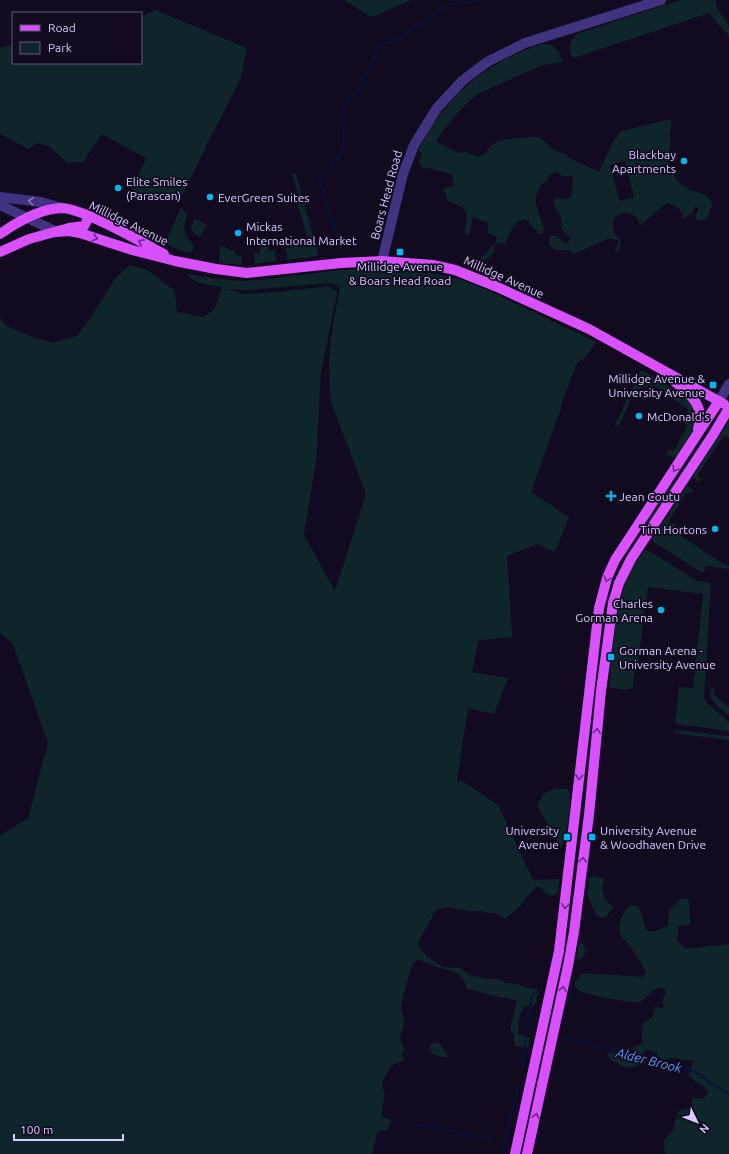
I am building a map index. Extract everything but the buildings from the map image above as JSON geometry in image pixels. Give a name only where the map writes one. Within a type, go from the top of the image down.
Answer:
[{"type":"main road","name":"Millidge Avenue","points":[[62,208],[87,215],[146,244],[175,261]]},
{"type":"main road","points":[[0,234],[43,212],[62,208]]},
{"type":"main road","points":[[0,252],[29,238],[69,228],[84,226],[87,221],[87,215]]},
{"type":"main road","name":"Millidge Avenue","points":[[57,232],[68,231],[80,233],[132,250],[175,261],[252,274],[341,263],[382,261],[433,265],[463,272],[589,329],[729,407]]},
{"type":"main road","points":[[652,363],[684,389],[696,402],[701,417],[696,436]]},
{"type":"main road","points":[[515,1154],[559,952],[589,687],[599,608],[603,589],[615,560],[719,401]]},
{"type":"main road","points":[[527,1154],[574,932],[589,815],[601,691],[613,603],[619,583],[631,559],[713,435],[729,407]]},
{"type":"street","name":"Boars Head Road","points":[[382,261],[404,174],[414,145],[447,95],[462,81],[487,62],[525,43],[661,0]]},
{"type":"street","name":"Millidge Avenue","points":[[0,197],[41,202],[62,208]]},
{"type":"street","name":"Millidge Avenue","points":[[0,205],[57,232]]},
{"type":"street","points":[[719,401],[729,384]]},
{"type":"green space","points":[[344,0],[411,0],[375,16],[369,16]]},
{"type":"green space","points":[[680,0],[716,0],[717,8],[729,26],[729,36],[709,13],[573,58],[571,44],[573,38],[579,33]]},
{"type":"green space","points":[[155,10],[247,48],[241,78],[180,200],[130,195],[146,158],[102,134],[83,162],[67,163],[49,146],[37,143],[29,149],[0,134],[0,48],[12,44],[12,64],[142,64],[142,16]]},
{"type":"green space","points":[[542,44],[546,44],[556,48],[563,62],[543,65],[479,93],[455,116],[436,142],[457,153],[466,152],[478,157],[484,154],[492,145],[499,141],[516,138],[539,137],[554,150],[565,154],[569,158],[599,172],[613,142],[621,131],[671,119],[670,167],[673,175],[683,186],[709,198],[712,205],[706,220],[700,221],[696,219],[699,208],[695,206],[692,213],[684,219],[678,208],[666,203],[640,226],[638,219],[629,213],[624,213],[615,218],[613,223],[614,233],[621,242],[618,252],[615,251],[619,241],[610,238],[573,254],[569,250],[555,250],[549,244],[551,236],[556,236],[566,244],[571,239],[562,229],[561,217],[553,203],[556,198],[570,198],[572,193],[573,177],[563,176],[554,172],[549,176],[547,181],[541,184],[536,196],[536,205],[544,229],[543,233],[541,234],[537,232],[526,220],[518,221],[512,228],[506,243],[496,243],[494,247],[495,251],[489,258],[482,261],[481,258],[496,242],[497,237],[488,233],[488,223],[486,221],[479,220],[475,216],[472,218],[470,233],[466,236],[467,217],[464,208],[448,201],[443,188],[454,186],[452,176],[443,171],[422,167],[419,163],[422,153],[418,151],[440,114],[454,98],[485,72],[522,52]],"holes":[[[625,161],[634,197],[620,201],[610,165]]]},
{"type":"green space","points":[[292,174],[296,174],[318,256],[287,260],[286,248],[292,248],[291,245],[308,239],[295,195],[298,194]]},
{"type":"green space","points":[[181,208],[187,214],[184,227],[186,236],[194,246],[191,253],[176,249],[165,243]]},
{"type":"green space","points":[[195,219],[207,225],[200,237],[195,235],[191,228]]},
{"type":"green space","points":[[264,238],[267,238],[269,251],[275,250],[276,261],[255,264],[254,252],[259,254]]},
{"type":"green space","points":[[220,245],[242,257],[241,265],[219,263]]},
{"type":"green space","points":[[130,265],[147,270],[175,291],[177,312],[203,317],[214,310],[222,287],[199,282],[191,278],[187,275],[188,274],[241,281],[369,268],[436,274],[458,279],[483,288],[596,342],[586,357],[577,363],[531,492],[569,517],[555,552],[537,544],[507,556],[512,637],[479,640],[472,672],[508,678],[494,714],[468,708],[457,781],[466,783],[498,805],[533,880],[559,879],[559,890],[556,894],[551,896],[546,894],[540,887],[535,887],[519,907],[505,919],[497,913],[469,911],[448,907],[438,909],[433,914],[418,944],[426,956],[443,967],[461,968],[470,975],[487,979],[498,979],[506,983],[537,989],[535,1003],[532,1007],[524,1007],[519,1020],[518,1034],[529,1037],[529,1046],[527,1048],[516,1046],[514,1035],[510,1029],[517,1001],[467,989],[463,979],[456,973],[419,960],[414,962],[401,1006],[404,1026],[400,1039],[405,1049],[401,1054],[404,1059],[403,1061],[392,1065],[383,1080],[382,1087],[385,1094],[382,1107],[382,1117],[393,1121],[390,1123],[387,1131],[380,1130],[377,1133],[372,1154],[0,1154],[0,836],[28,818],[48,743],[13,644],[0,633],[0,317],[6,326],[53,343],[77,336],[117,276]],"holes":[[[331,283],[337,285],[340,290],[333,322],[329,358],[331,402],[366,494],[335,591],[304,535],[316,461],[321,373],[337,292],[329,286],[270,293],[242,294],[228,289],[246,290]]]},
{"type":"green space","points":[[641,370],[688,397],[695,406],[698,425],[679,457],[666,455],[669,450],[673,452],[687,426],[684,424],[688,409],[654,386],[645,387],[638,390],[631,399],[618,427],[615,425]]},
{"type":"green space","points":[[729,422],[729,438],[724,435],[697,476],[702,480],[699,482],[692,477]]},
{"type":"green space","points":[[673,483],[676,483],[649,524],[646,525],[647,520],[665,492]]},
{"type":"green space","points":[[687,486],[694,492],[686,493],[669,522],[675,524],[676,533],[729,566],[729,569],[706,566],[704,572],[701,572],[655,543],[652,539]]},
{"type":"green space","points":[[645,550],[651,552],[697,581],[711,583],[704,698],[707,703],[729,722],[729,731],[675,724],[679,687],[693,688],[703,594],[648,587],[638,662],[680,667],[680,669],[635,664],[633,686],[630,689],[627,690],[609,687],[614,633],[621,597],[627,579]]},
{"type":"green space","points":[[712,687],[715,690],[713,694],[729,707],[729,715],[718,707],[712,700],[710,691]]},
{"type":"green space","points":[[674,730],[729,736],[729,740],[674,733]]},
{"type":"green space","points":[[555,789],[568,789],[570,804],[569,819],[561,849],[537,805],[544,793]]},
{"type":"green space","points":[[592,876],[602,878],[604,880],[602,887],[604,898],[613,907],[607,916],[603,918],[596,915],[587,894],[589,888],[588,879]]},
{"type":"green space","points":[[680,899],[689,899],[690,925],[678,926],[677,941],[686,949],[729,944],[729,1154],[665,1154],[664,1140],[674,1129],[678,1111],[690,1108],[693,1098],[703,1099],[707,1095],[708,1091],[690,1077],[689,1073],[694,1061],[671,1058],[663,1060],[655,1052],[647,1050],[644,1051],[643,1054],[647,1058],[646,1062],[635,1066],[626,1067],[610,1059],[607,1055],[612,1052],[628,1057],[632,1055],[634,1047],[642,1044],[643,1024],[653,1016],[655,1007],[664,1007],[662,1000],[666,993],[665,989],[657,988],[642,1001],[635,1002],[588,994],[578,990],[575,985],[578,978],[584,973],[644,977],[646,972],[632,948],[621,936],[620,922],[624,913],[630,906],[634,905],[637,907],[641,912],[646,930],[652,932],[668,926],[669,911]]},
{"type":"green space","points":[[579,941],[584,945],[586,952],[582,958],[576,960]]},
{"type":"green space","points":[[435,1042],[441,1045],[449,1058],[431,1053],[431,1044]]},
{"type":"waterway","points":[[338,241],[319,178],[328,170],[343,151],[344,109],[349,98],[359,91],[379,46],[396,40],[447,5],[480,0]]},
{"type":"waterway","points":[[527,1033],[531,1000],[534,993]]},
{"type":"waterway","name":"Alder Brook","points":[[522,1066],[527,1034]]},
{"type":"waterway","name":"Alder Brook","points":[[563,1038],[617,1050],[637,1057],[681,1067],[701,1075],[709,1082],[729,1094]]},
{"type":"waterway","name":"Alder Brook","points":[[502,1154],[518,1086]]},
{"type":"waterway","points":[[413,1123],[492,1140]]},
{"type":"place","name":"Blackbay Apartments","points":[[684,161]]},
{"type":"place","name":"Elite Smiles (Parascan)","points":[[118,188]]},
{"type":"place","name":"EverGreen Suites","points":[[210,197]]},
{"type":"place","name":"Mickas International Market","points":[[238,233]]},
{"type":"place","name":"Millidge Avenue & Boars Head Road","points":[[400,252]]},
{"type":"place","name":"Millidge Avenue & University Avenue","points":[[713,385]]},
{"type":"place","name":"McDonald's","points":[[639,416]]},
{"type":"place","name":"Jean Coutu","points":[[611,496]]},
{"type":"place","name":"Tim Hortons","points":[[715,529]]},
{"type":"place","name":"Charles Gorman Arena","points":[[661,610]]},
{"type":"place","name":"Gorman Arena - University Avenue","points":[[611,657]]},
{"type":"place","name":"University Avenue","points":[[567,837]]},
{"type":"place","name":"University Avenue & Woodhaven Drive","points":[[592,837]]}]
